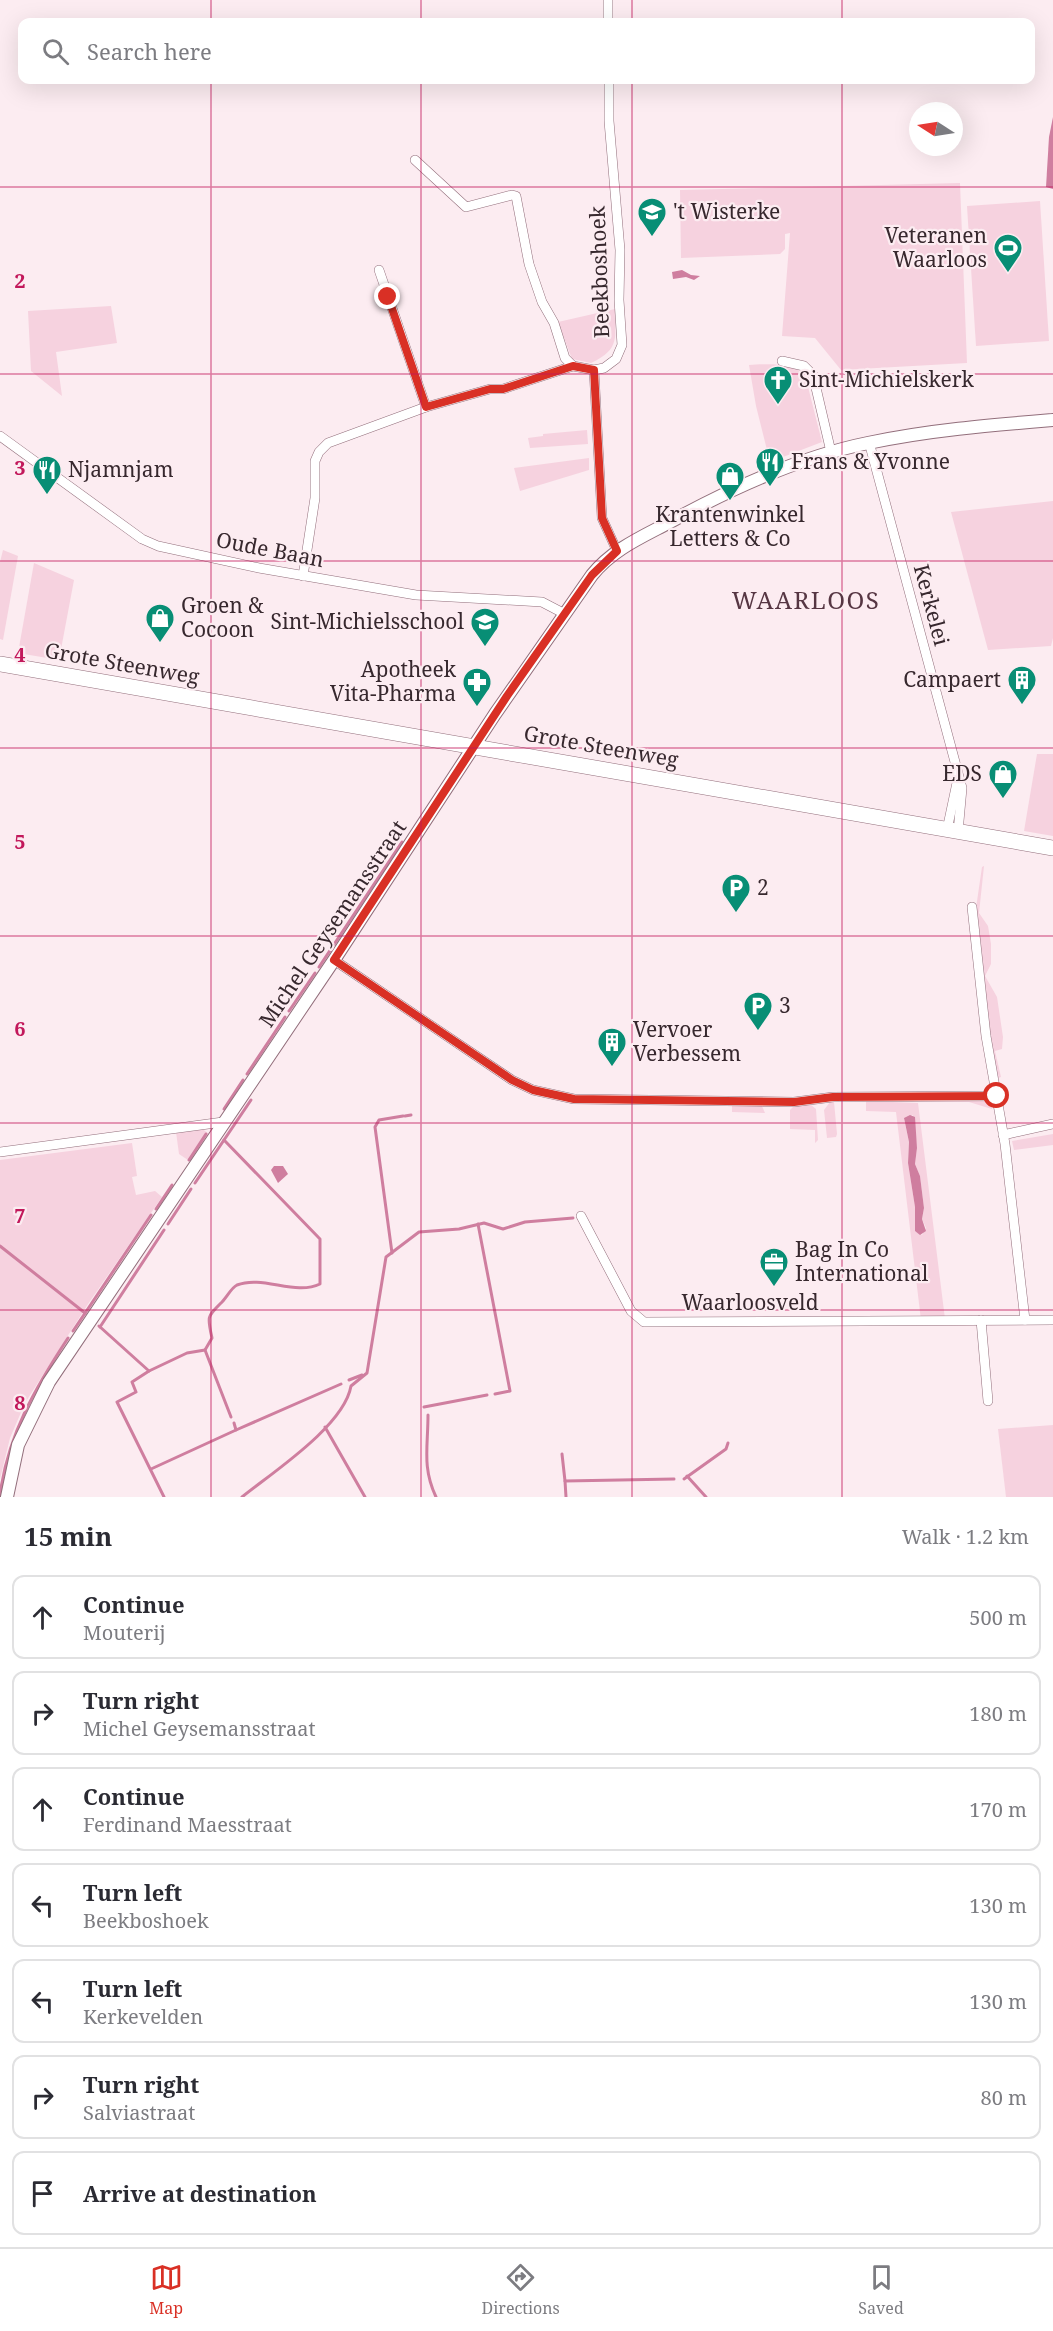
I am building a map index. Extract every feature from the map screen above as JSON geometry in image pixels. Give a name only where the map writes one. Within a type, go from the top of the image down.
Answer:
[{"type":"main road","name":"Grote Steenweg","points":[[0,664],[1053,848]]},
{"type":"street","points":[[608,0],[608,18]]},
{"type":"street","name":"Beekboshoek","points":[[594,370],[604,368],[616,359],[622,345],[619,292],[620,250],[609,121],[609,84]]},
{"type":"street","points":[[415,160],[466,207],[512,195],[516,196],[523,240],[542,302],[554,323],[565,358],[573,366]]},
{"type":"street","points":[[379,270],[426,407]]},
{"type":"street","points":[[782,361],[804,366],[813,375],[831,452]]},
{"type":"street","points":[[303,576],[315,498],[315,461],[319,452],[328,443],[426,407],[490,389],[503,389],[573,366],[594,370],[602,518],[617,551]]},
{"type":"street","name":"Michel Geysemansstraat","points":[[7,1497],[18,1445],[45,1389],[334,960],[474,746],[598,567],[617,551],[743,485],[831,452],[869,442],[948,430],[1053,420]]},
{"type":"street","name":"Oude Baan","points":[[0,436],[142,539],[170,548],[303,576],[416,595],[542,602],[565,614]]},
{"type":"street","name":"Kerkelei","points":[[869,442],[962,788],[953,831]]},
{"type":"street","points":[[972,907],[986,1036],[1003,1135],[1025,1320]]},
{"type":"street","points":[[334,960],[512,1080],[554,1095],[574,1099],[794,1102],[833,1097],[997,1096]]},
{"type":"street","points":[[0,1152],[223,1122]]},
{"type":"street","points":[[1003,1135],[1053,1124]]},
{"type":"street","name":"Waarloosveld","points":[[581,1216],[631,1311],[644,1322],[1053,1320]]},
{"type":"street","points":[[981,1320],[988,1401]]},
{"type":"shaded area","points":[[1053,117],[1053,189],[1046,187],[1049,137]]},
{"type":"shaded area","points":[[960,183],[967,363],[841,370],[815,338],[782,336],[790,233],[785,234],[785,249],[780,254],[681,258],[680,190]]},
{"type":"shaded area","name":"Veteranen Waarloos","points":[[1040,201],[1049,341],[976,346],[967,206]]},
{"type":"shaded area","points":[[682,270],[691,275],[700,276],[694,280],[686,277],[673,279],[672,272]]},
{"type":"shaded area","points":[[111,306],[117,343],[56,352],[62,396],[31,371],[28,311]]},
{"type":"shaded area","points":[[615,309],[614,341],[607,353],[591,363],[572,359],[558,322]]},
{"type":"shaded area","points":[[749,365],[786,366],[805,375],[822,442],[770,462],[756,406]]},
{"type":"shaded area","points":[[587,430],[588,444],[530,448],[528,438],[543,436],[543,434]]},
{"type":"shaded area","points":[[589,458],[589,470],[520,491],[514,468]]},
{"type":"shaded area","points":[[1053,501],[1053,638],[1051,646],[988,650],[951,512]]},
{"type":"shaded area","points":[[3,550],[18,556],[3,640],[0,639],[0,562]]},
{"type":"shaded area","points":[[34,563],[74,580],[59,660],[18,653]]},
{"type":"shaded area","points":[[1037,754],[1053,754],[1053,836],[1024,831]]},
{"type":"shaded area","points":[[984,866],[979,913],[988,926],[991,964],[985,976],[997,997],[1003,1037],[1002,1049],[995,1051],[1001,1077],[998,1078],[992,1050],[976,908]]},
{"type":"shaded area","points":[[866,1101],[918,1103],[945,1319],[921,1320],[896,1112],[866,1111]],"holes":[[[913,1115],[917,1148],[915,1164],[920,1176],[924,1208],[922,1219],[926,1228],[922,1235],[915,1231],[915,1207],[908,1163],[909,1142],[904,1119]]]},
{"type":"shaded area","points":[[922,1101],[986,1101],[991,1102],[992,1109],[969,1102]]},
{"type":"shaded area","points":[[830,1102],[834,1102],[837,1134],[836,1137],[827,1138],[824,1110]]},
{"type":"shaded area","points":[[732,1105],[762,1106],[765,1113],[732,1112]]},
{"type":"shaded area","points":[[811,1105],[816,1109],[818,1140],[815,1143],[815,1130],[790,1129],[790,1110],[794,1106]]},
{"type":"shaded area","points":[[910,1115],[915,1117],[917,1148],[915,1164],[920,1176],[924,1208],[922,1219],[926,1231],[920,1235],[915,1231],[915,1207],[908,1163],[909,1142],[904,1118]]},
{"type":"shaded area","points":[[201,1128],[209,1134],[191,1162],[179,1154],[176,1132]]},
{"type":"shaded area","points":[[1053,1134],[1053,1145],[1014,1150],[1012,1141]]},
{"type":"shaded area","points":[[132,1143],[137,1176],[132,1177],[136,1195],[155,1191],[162,1197],[88,1304],[25,1403],[10,1438],[0,1479],[0,1160]]},
{"type":"shaded area","points":[[274,1166],[283,1166],[288,1174],[278,1183],[271,1170]]},
{"type":"shaded area","points":[[1053,1425],[1053,1497],[1006,1497],[998,1429]]},
{"type":"waterway","points":[[319,967],[402,842]]},
{"type":"waterway","points":[[289,1011],[315,973]]},
{"type":"waterway","points":[[247,1074],[285,1017]]},
{"type":"waterway","points":[[224,1109],[243,1080]]},
{"type":"waterway","points":[[195,1183],[251,1100]]},
{"type":"waterway","points":[[405,1116],[411,1115]]},
{"type":"waterway","points":[[392,1253],[375,1127],[379,1120],[403,1116]]},
{"type":"waterway","points":[[189,1160],[206,1134]]},
{"type":"waterway","points":[[205,1350],[212,1338],[209,1321],[211,1314],[237,1285],[257,1282],[300,1288],[320,1284],[320,1239],[224,1140]]},
{"type":"waterway","points":[[156,1209],[172,1185]]},
{"type":"waterway","points":[[168,1224],[191,1189]]},
{"type":"waterway","points":[[73,1331],[151,1215]]},
{"type":"waterway","points":[[242,1497],[322,1432],[346,1401],[351,1386],[367,1373],[386,1257],[419,1232],[459,1229],[484,1223],[503,1229],[525,1222],[573,1218]]},
{"type":"waterway","points":[[478,1224],[510,1391],[495,1394]]},
{"type":"waterway","points":[[100,1327],[164,1230]]},
{"type":"waterway","points":[[0,1246],[85,1313]]},
{"type":"waterway","points":[[99,1326],[149,1371],[132,1382],[136,1392],[117,1402],[164,1497]]},
{"type":"waterway","points":[[0,1495],[9,1452],[16,1432],[34,1394],[68,1338]]},
{"type":"waterway","points":[[149,1371],[187,1353],[205,1350],[231,1417]]},
{"type":"waterway","points":[[349,1380],[362,1375]]},
{"type":"waterway","points":[[236,1430],[341,1384]]},
{"type":"waterway","points":[[424,1407],[487,1395]]},
{"type":"waterway","points":[[428,1415],[427,1466],[436,1497]]},
{"type":"waterway","points":[[151,1469],[236,1430],[234,1423]]},
{"type":"waterway","points":[[325,1427],[365,1497]]},
{"type":"waterway","points":[[684,1479],[726,1449],[728,1443]]},
{"type":"waterway","points":[[562,1454],[565,1481],[674,1479]]},
{"type":"waterway","points":[[687,1476],[706,1497]]},
{"type":"waterway","points":[[565,1481],[566,1497]]},
{"type":"place","name":"'t Wisterke","points":[[652,238]]},
{"type":"place","name":"Veteranen Waarloos","points":[[1008,274]]},
{"type":"place","name":"Sint-Michielskerk","points":[[778,406]]},
{"type":"place","name":"Frans & Yvonne","points":[[770,488]]},
{"type":"place","name":"Njamnjam","points":[[47,496]]},
{"type":"place","name":"Krantenwinkel Letters & Co","points":[[730,502]]},
{"type":"place","name":"Groen & Cocoon","points":[[160,644]]},
{"type":"place","name":"Sint-Michielsschool","points":[[485,648]]},
{"type":"place","name":"Campaert","points":[[1022,706]]},
{"type":"place","name":"Apotheek Vita-Pharma","points":[[477,708]]},
{"type":"place","name":"EDS","points":[[1003,800]]},
{"type":"place","name":"2","points":[[736,914]]},
{"type":"place","name":"3","points":[[758,1032]]},
{"type":"place","name":"Vervoer Verbessem","points":[[612,1068]]},
{"type":"place","name":"Bag In Co International","points":[[774,1288]]},
{"type":"district","name":"WAARLOOS","points":[[806,601]]},
{"type":"route","points":[[388,297],[426,407],[490,389],[503,389],[573,366],[594,370],[602,518],[617,551],[598,567],[507,696],[334,960],[512,1080],[533,1090],[554,1095],[574,1099],[794,1102],[833,1097],[997,1096]]}]
